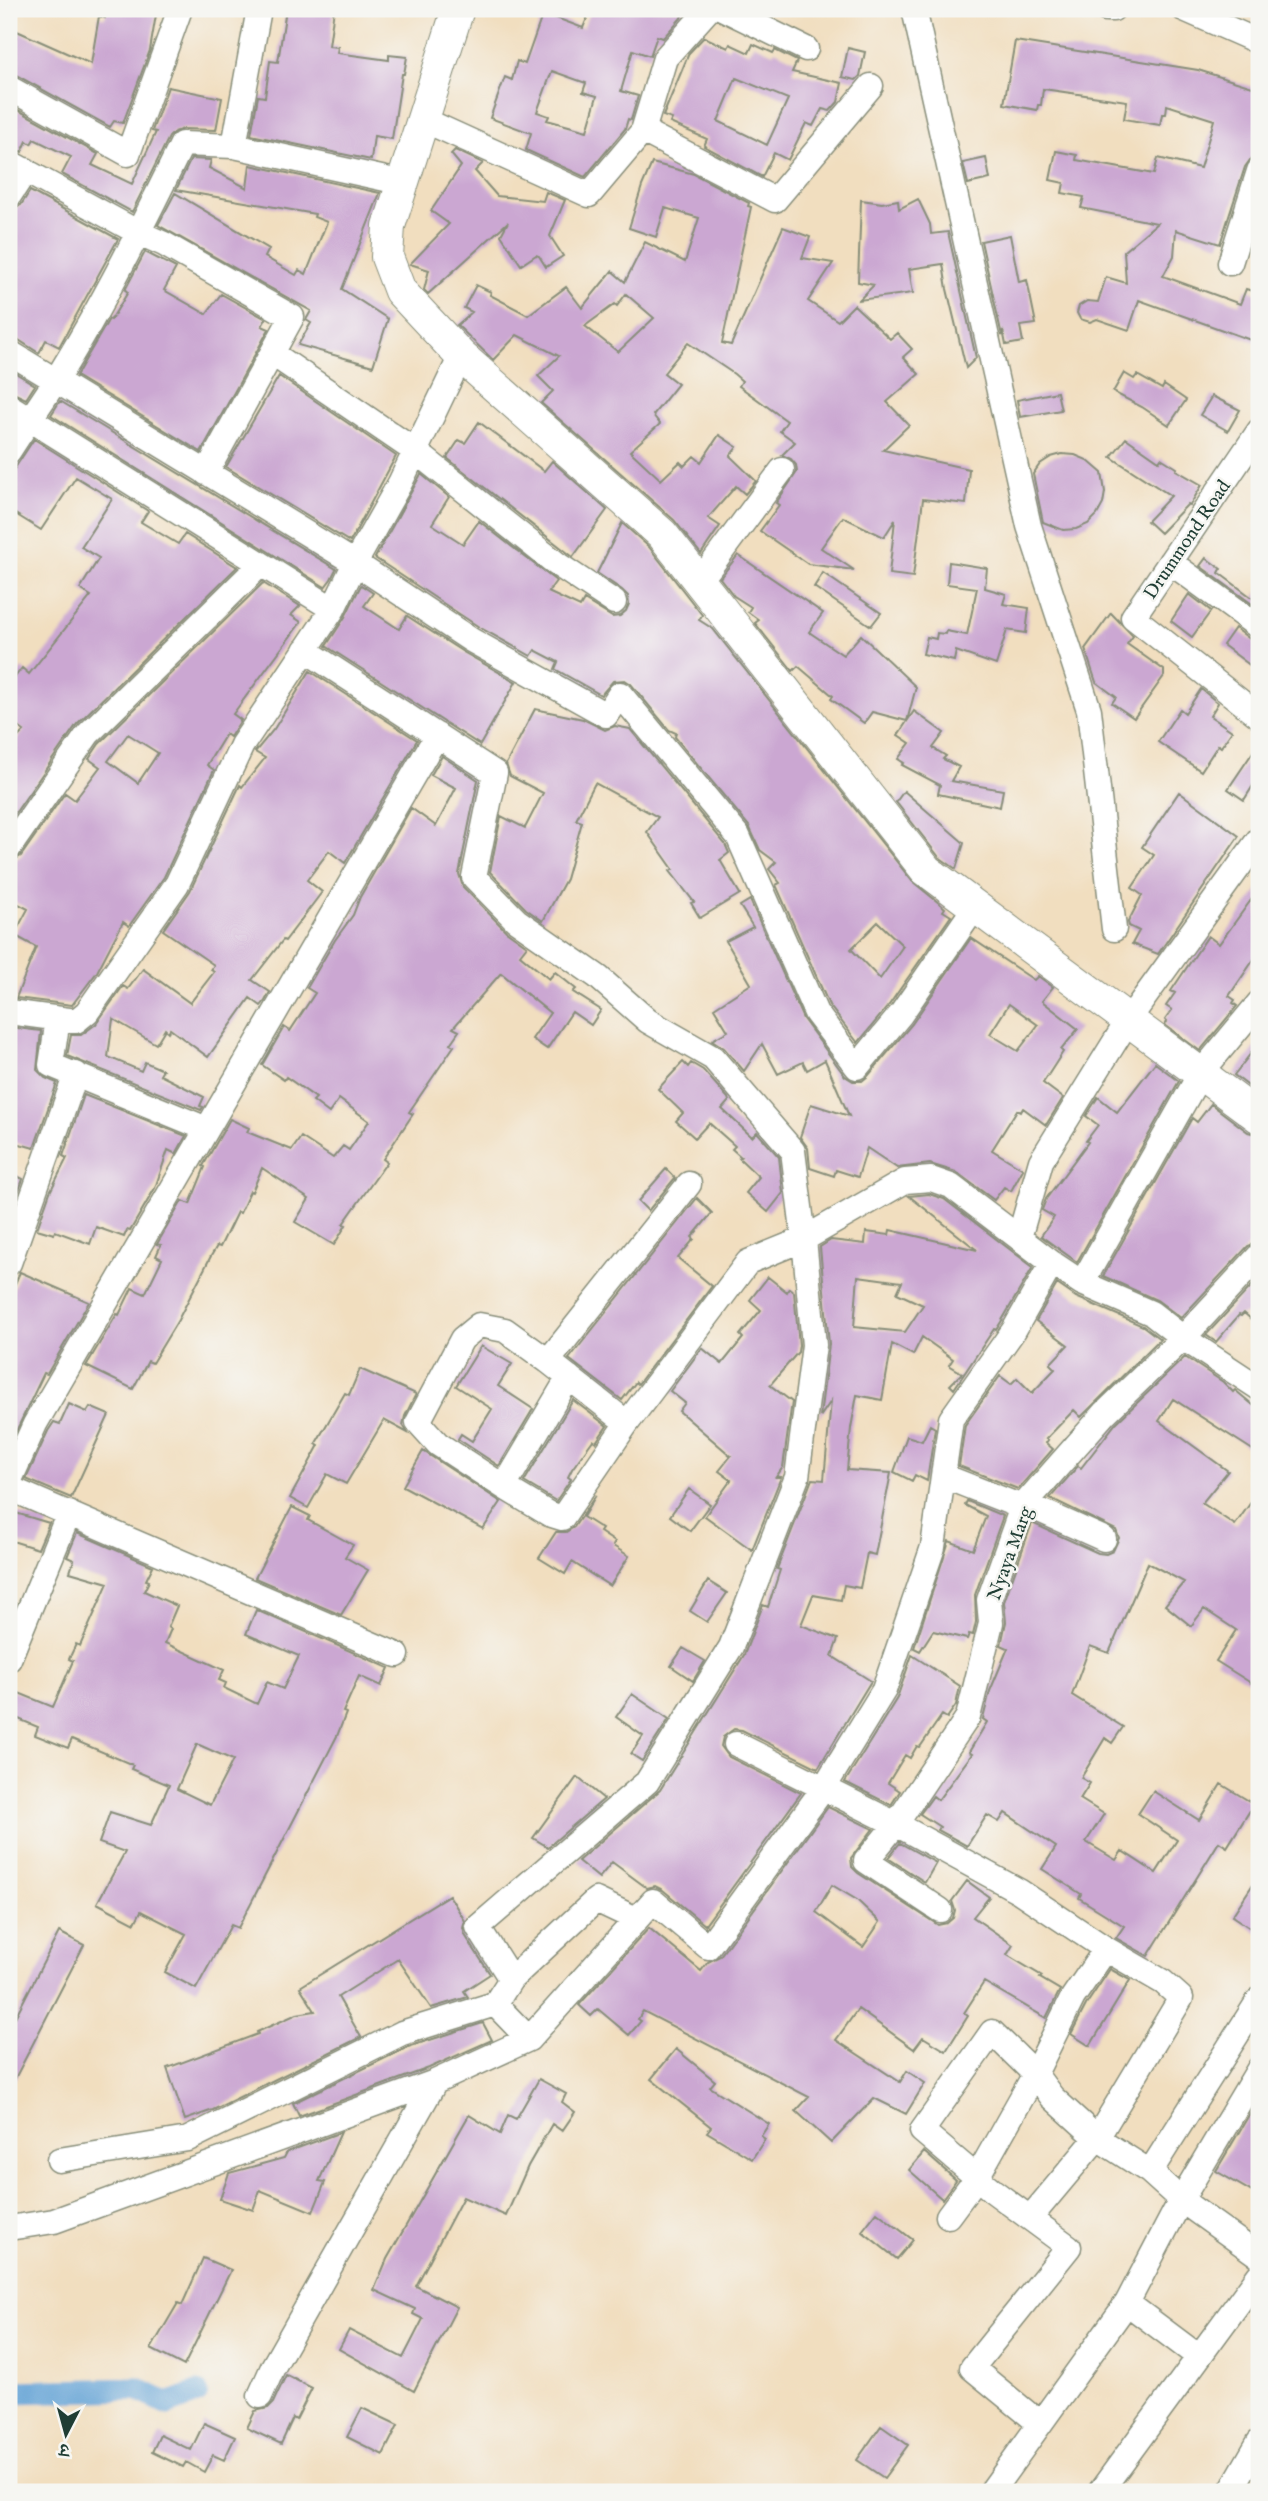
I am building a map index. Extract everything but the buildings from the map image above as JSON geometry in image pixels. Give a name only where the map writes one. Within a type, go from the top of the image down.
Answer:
[{"type":"street","points":[[9,88],[128,154],[180,9]]},
{"type":"street","points":[[234,146],[258,9]]},
{"type":"street","points":[[458,9],[389,226],[387,257],[400,291],[461,356],[662,534],[926,870],[1259,1117]]},
{"type":"street","points":[[424,120],[589,195],[643,131],[665,58],[709,9]]},
{"type":"street","points":[[724,9],[806,49]]},
{"type":"street","points":[[914,9],[1029,526],[1089,710],[1114,929]]},
{"type":"street","points":[[1106,9],[1113,9]]},
{"type":"street","points":[[1184,9],[1259,42]]},
{"type":"street","points":[[643,131],[775,200],[871,86]]},
{"type":"street","points":[[9,451],[19,412],[56,381],[139,233],[182,144],[234,146],[404,183]]},
{"type":"street","points":[[9,196],[18,166],[164,244],[292,317],[206,473]]},
{"type":"street","points":[[1230,263],[1259,171]]},
{"type":"street","points":[[9,352],[355,563],[471,640],[607,715],[620,694],[738,836],[816,1013],[857,1067],[901,1014],[975,907]]},
{"type":"street","points":[[273,354],[415,451],[557,564],[614,602]]},
{"type":"street","points":[[9,1012],[76,1021],[87,1013],[177,884],[242,745],[333,609],[461,356]]},
{"type":"street","points":[[19,412],[333,609]]},
{"type":"street","name":"Drummond Road","points":[[1259,431],[1133,617],[1259,716]]},
{"type":"street","points":[[699,582],[782,470]]},
{"type":"street","points":[[1170,562],[1259,626]]},
{"type":"street","points":[[9,848],[88,734],[261,564]]},
{"type":"street","points":[[305,650],[495,773],[474,877],[516,920],[598,977],[648,1021],[713,1058],[793,1151],[814,1345],[797,1477],[731,1647],[647,1782],[478,1927],[512,1979]]},
{"type":"street","points":[[9,1482],[35,1424],[437,735]]},
{"type":"street","points":[[1019,1238],[1041,1161],[1129,1019],[1259,839]]},
{"type":"street","points":[[1082,1283],[1200,1074],[1259,1003]]},
{"type":"street","points":[[58,1019],[51,1065],[207,1129]]},
{"type":"street","points":[[9,1263],[76,1074]]},
{"type":"street","points":[[627,1423],[505,1330],[478,1325],[462,1339],[418,1422],[438,1444],[549,1514],[562,1518],[627,1423],[748,1262],[804,1239],[905,1181],[931,1179],[951,1186],[1082,1283],[1151,1314],[1259,1388]]},
{"type":"street","points":[[548,1361],[689,1184]]},
{"type":"street","name":"Nyaya Marg","points":[[940,1910],[866,1861],[896,1824],[968,1717],[990,1623],[989,1600],[1021,1507],[1105,1413],[1183,1338],[1259,1256]]},
{"type":"street","points":[[9,2228],[54,2221],[435,2082],[529,2039],[653,1901],[708,1947],[822,1789],[884,1690],[933,1547],[951,1419],[1014,1329],[1052,1263]]},
{"type":"street","points":[[504,1487],[569,1377]]},
{"type":"street","points":[[943,1476],[1021,1507],[1028,1505],[1104,1539]]},
{"type":"street","points":[[9,1488],[397,1655]]},
{"type":"street","points":[[9,1659],[69,1514]]},
{"type":"street","points":[[736,1744],[896,1824],[1019,1891],[1106,1949],[1163,1982],[1181,1998],[1097,2138],[1030,2218]]},
{"type":"street","points":[[59,2160],[188,2139],[402,2033],[495,2004],[512,1979],[596,1900],[636,1919]]},
{"type":"street","points":[[948,2216],[977,2178],[1035,2074],[1073,1997],[1106,1949]]},
{"type":"street","points":[[1150,2172],[1259,2000]]},
{"type":"street","points":[[495,2004],[529,2039]]},
{"type":"street","points":[[1039,2423],[972,2368],[1069,2247],[977,2178],[922,2131],[992,2032],[1035,2074],[1052,2097],[1097,2138],[1150,2172],[1181,2200],[1259,2256]]},
{"type":"street","points":[[991,2492],[1127,2303],[1181,2200],[1259,2069]]},
{"type":"street","points":[[260,2396],[273,2367],[435,2082]]},
{"type":"street","points":[[1100,2492],[1259,2275]]},
{"type":"street","points":[[1127,2303],[1199,2357]]},
{"type":"street","points":[[1230,2492],[1259,2442]]},
{"type":"waterway","points":[[9,2392],[138,2389],[168,2404],[197,2393]]}]
